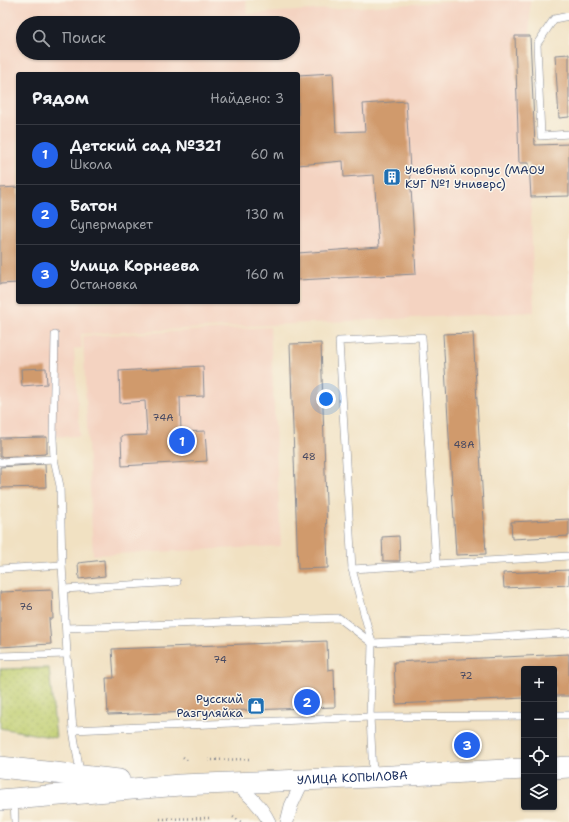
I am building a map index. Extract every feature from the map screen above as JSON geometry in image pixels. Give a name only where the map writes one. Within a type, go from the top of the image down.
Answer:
[{"type":"main road","name":"УЛИЦА КОПЫЛОВА","points":[[0,767],[80,777],[180,785]]},
{"type":"main road","points":[[557,768],[569,767]]},
{"type":"main road","name":"УЛИЦА КОПЫЛОВА","points":[[7,800],[180,785],[373,778],[521,769]]},
{"type":"street","points":[[288,822],[291,806],[303,780]]},
{"type":"street","points":[[234,783],[252,798],[264,812],[269,822]]},
{"type":"lane","points":[[569,16],[554,19],[537,44],[541,136],[569,134]]},
{"type":"lane","points":[[55,335],[54,459],[60,486],[62,566],[67,654],[73,730],[80,777]]},
{"type":"lane","points":[[373,778],[370,718],[372,643],[352,570],[339,341],[422,337],[436,564]]},
{"type":"lane","points":[[0,462],[54,459]]},
{"type":"lane","points":[[352,570],[569,556]]},
{"type":"lane","points":[[0,569],[62,566]]},
{"type":"lane","points":[[64,589],[176,582]]},
{"type":"lane","points":[[66,628],[339,618],[372,643],[569,633]]},
{"type":"lane","points":[[0,656],[67,654]]},
{"type":"lane","points":[[557,715],[569,715]]},
{"type":"lane","points":[[73,730],[370,718],[521,716]]},
{"type":"lane","points":[[7,800],[15,822]]},
{"type":"path","points":[[182,758],[188,761]]},
{"type":"path","points":[[208,760],[251,759]]},
{"type":"path","points":[[233,817],[241,822]]},
{"type":"path","points":[[160,819],[210,818]]},
{"type":"shaded area","points":[[0,0],[246,0],[247,14],[476,0],[530,0],[530,36],[515,36],[519,163],[530,180],[534,312],[81,334],[82,348],[74,349],[80,436],[0,438]]},
{"type":"shaded area","points":[[270,327],[281,546],[93,555],[83,336]]},
{"type":"green space","points":[[49,668],[56,738],[0,728],[0,669]]},
{"type":"building","points":[[515,36],[530,36],[535,145],[569,144],[569,196],[531,197],[529,163],[519,163]]},
{"type":"building","points":[[569,54],[569,117],[559,118],[555,55]]},
{"type":"building","name":"Учебный корпус (МАОУ КУГ №1 Универс)","points":[[333,73],[336,132],[365,131],[363,104],[406,101],[416,274],[300,280],[300,253],[379,247],[374,175],[344,177],[343,161],[300,165],[300,75]]},
{"type":"building","points":[[16,187],[16,283],[0,284],[0,188]]},
{"type":"building","points":[[473,333],[486,554],[456,555],[443,334]]},
{"type":"building","points":[[321,343],[328,568],[298,569],[290,344]]},
{"type":"building","points":[[203,366],[204,396],[180,397],[181,432],[205,431],[207,461],[122,466],[121,436],[147,435],[145,401],[120,403],[119,371]]},
{"type":"building","points":[[46,368],[47,384],[22,386],[21,369]]},
{"type":"building","points":[[47,437],[47,453],[45,454],[0,457],[0,438]]},
{"type":"building","points":[[45,464],[46,487],[0,488],[0,467]]},
{"type":"building","points":[[569,519],[569,536],[512,539],[511,522]]},
{"type":"building","points":[[399,536],[400,561],[383,561],[382,537]]},
{"type":"building","points":[[104,560],[105,576],[79,579],[78,563]]},
{"type":"building","points":[[569,570],[569,585],[504,588],[503,573]]},
{"type":"building","points":[[52,590],[53,619],[49,619],[51,644],[0,647],[0,592]]},
{"type":"building","points":[[327,641],[328,670],[334,669],[335,707],[108,715],[106,678],[114,678],[112,649]]},
{"type":"building","points":[[569,654],[569,696],[557,696],[557,666],[521,666],[521,698],[396,704],[394,662]]},
{"type":"place","name":"Учебный корпус (МАОУ КУГ №1 Универс)","points":[[392,177]]},
{"type":"place","name":"Детский сад №321","points":[[182,441]]},
{"type":"place","name":"Батон","points":[[307,702]]},
{"type":"place","name":"Русский Разгуляйка","points":[[256,706]]},
{"type":"place","name":"Улица Корнеева","points":[[467,745]]}]
